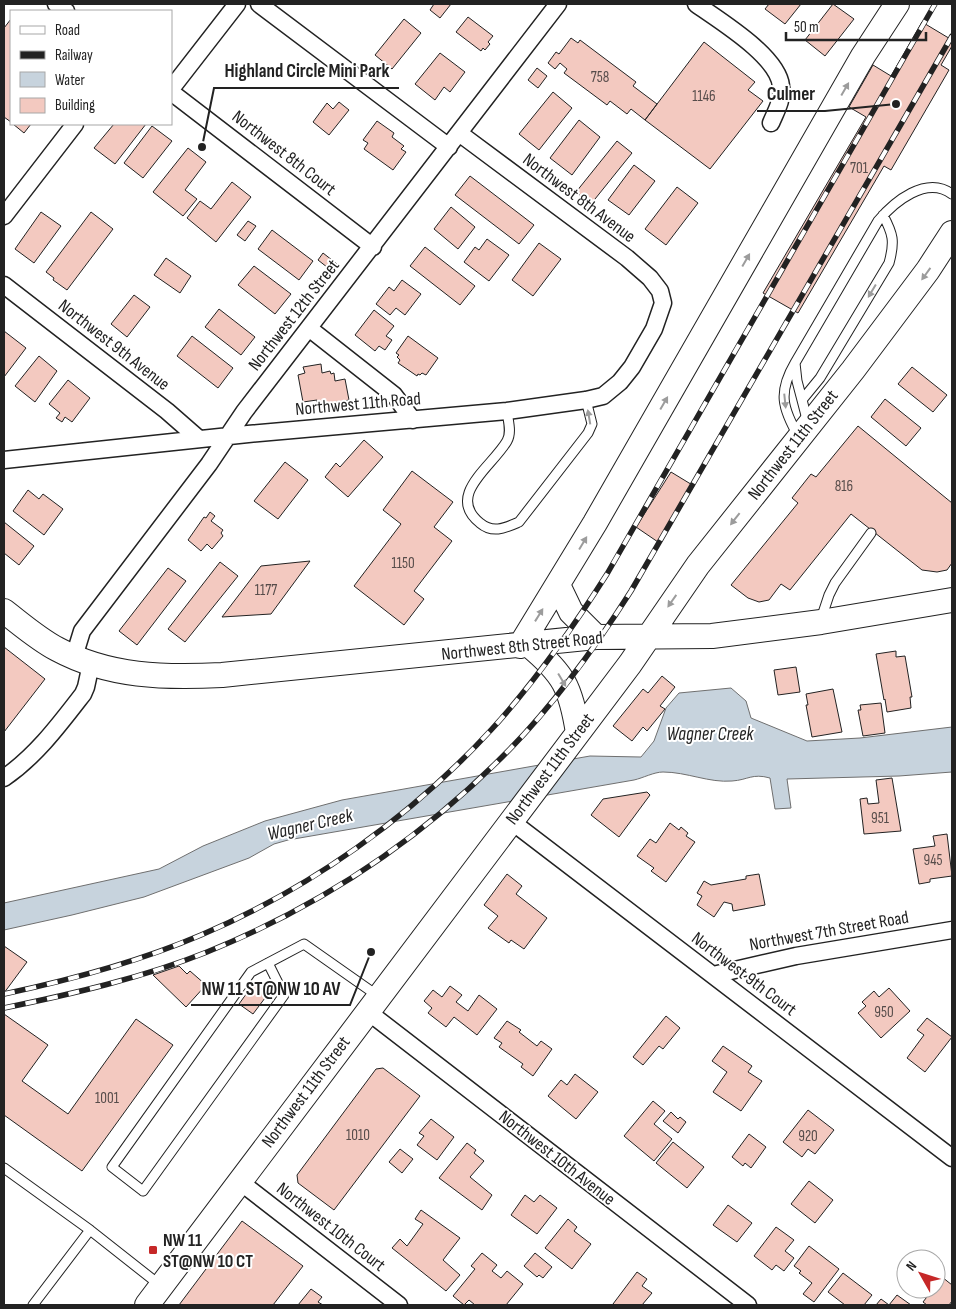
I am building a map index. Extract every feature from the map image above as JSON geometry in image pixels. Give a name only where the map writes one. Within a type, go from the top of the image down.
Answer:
[{"type":"street","points":[[172,89],[236,4]]},
{"type":"street","points":[[259,4],[449,147]]},
{"type":"street","name":"Northwest 12th Street","points":[[4,778],[28,760],[83,694],[86,687],[82,631],[229,436],[244,412],[310,329],[558,4]]},
{"type":"street","points":[[696,4],[755,47],[775,69],[781,85],[781,100],[771,123]]},
{"type":"street","points":[[578,733],[570,693],[563,680],[551,664],[524,645],[863,56],[896,4]]},
{"type":"street","name":"Northwest 8th Court","points":[[172,91],[373,247]]},
{"type":"street","points":[[4,216],[74,125]]},
{"type":"street","name":"Northwest 8th Avenue","points":[[459,134],[633,263],[650,278],[660,291],[663,304]]},
{"type":"street","name":"Northwest 11th Street","points":[[147,1305],[578,733],[648,638],[698,565],[804,432],[928,270],[952,233]]},
{"type":"street","name":"Northwest 9th Avenue","points":[[4,285],[199,438]]},
{"type":"street","name":"Northwest 11th Road","points":[[4,460],[199,438],[507,411],[603,396],[620,382],[626,374],[654,329],[663,304]]},
{"type":"street","points":[[310,329],[394,395],[413,420]]},
{"type":"street","points":[[558,585],[571,612],[596,638]]},
{"type":"street","name":"Northwest 8th Street Road","points":[[83,661],[114,670],[142,675],[182,677],[222,675],[596,638],[712,636],[821,622],[952,600]]},
{"type":"street","points":[[4,611],[56,648],[83,661]]},
{"type":"street","name":"Northwest 9th Court","points":[[516,814],[713,975],[952,1158]]},
{"type":"street","name":"Northwest 7th Street Road","points":[[713,975],[796,956],[952,930]]},
{"type":"street","name":"Northwest 10th Avenue","points":[[373,1004],[748,1305]]},
{"type":"street","name":"Northwest 10th Court","points":[[239,1181],[399,1305]]},
{"type":"lane","points":[[804,432],[787,413],[784,394],[785,384],[795,363],[869,234],[890,207],[906,196],[931,188],[948,191],[952,194]]},
{"type":"lane","points":[[802,400],[820,378],[889,263],[892,250],[892,232],[883,215]]},
{"type":"lane","points":[[795,363],[802,400],[804,432]]},
{"type":"lane","points":[[507,411],[510,431],[507,440],[472,485],[466,498],[469,510],[476,520],[485,527],[495,530],[519,522],[588,433],[592,424],[586,400]]},
{"type":"lane","points":[[821,622],[829,595],[835,583],[871,533]]},
{"type":"lane","points":[[268,963],[284,995],[143,1190],[112,1167],[251,972],[268,963],[304,944],[373,1004]]},
{"type":"lane","points":[[4,1168],[90,1230],[161,1287]]},
{"type":"lane","points":[[33,1305],[90,1230]]},
{"type":"water","name":"Wagner Creek","points":[[731,688],[746,701],[751,718],[807,741],[860,738],[952,727],[952,772],[899,776],[787,779],[791,808],[775,809],[770,778],[754,776],[723,781],[672,772],[660,772],[634,780],[288,840],[274,844],[249,858],[144,897],[4,930],[4,903],[159,869],[203,846],[265,821],[342,800],[590,756],[641,757],[654,741],[666,708],[679,693]]},
{"type":"building","points":[[434,4],[451,4],[440,18],[430,10]]},
{"type":"building","points":[[769,4],[801,4],[785,24],[765,9]]},
{"type":"building","points":[[833,4],[854,19],[825,56],[805,40]]},
{"type":"building","points":[[468,17],[493,36],[485,50],[483,48],[481,51],[456,32]]},
{"type":"building","points":[[404,19],[421,33],[392,69],[375,55]]},
{"type":"building","points":[[10,20],[10,121],[4,117],[4,28]]},
{"type":"building","points":[[922,22],[952,40],[952,46],[941,65],[949,70],[891,170],[884,166],[798,313],[763,293],[866,117],[849,107],[873,65],[891,76]]},
{"type":"building","points":[[571,38],[578,43],[580,40],[636,82],[633,86],[657,104],[645,120],[631,109],[627,114],[610,101],[607,105],[564,73],[567,69],[560,63],[555,69],[548,63],[556,52],[559,54]]},
{"type":"building","points":[[704,42],[755,82],[748,90],[763,101],[710,169],[645,120]]},
{"type":"building","points":[[440,53],[465,72],[450,92],[444,87],[435,100],[415,84]]},
{"type":"building","points":[[537,68],[547,76],[538,88],[528,80]]},
{"type":"building","points":[[553,92],[572,108],[539,150],[519,134]]},
{"type":"building","points":[[339,102],[349,110],[329,135],[313,122],[327,103],[333,109]]},
{"type":"building","points":[[579,120],[600,137],[572,175],[550,158]]},
{"type":"building","points":[[377,121],[394,133],[392,137],[404,146],[401,149],[406,152],[393,170],[364,149],[368,143],[363,140]]},
{"type":"building","points":[[14,125],[30,125],[24,133]]},
{"type":"building","points":[[113,125],[145,125],[115,164],[94,148]]},
{"type":"building","points":[[152,126],[172,141],[143,178],[124,163]]},
{"type":"building","points":[[617,141],[632,153],[591,204],[576,192]]},
{"type":"building","points":[[188,148],[206,162],[185,190],[197,199],[183,216],[153,192]]},
{"type":"building","points":[[634,165],[655,181],[629,215],[608,200]]},
{"type":"building","points":[[470,176],[534,225],[519,244],[455,195]]},
{"type":"building","points":[[232,182],[251,197],[216,242],[187,218],[200,201],[211,209]]},
{"type":"building","points":[[677,187],[698,203],[666,245],[645,229]]},
{"type":"building","points":[[451,207],[475,227],[458,249],[434,229]]},
{"type":"building","points":[[41,212],[61,226],[34,263],[15,249]]},
{"type":"building","points":[[91,212],[113,229],[67,290],[53,280],[54,278],[46,272]]},
{"type":"building","points":[[248,221],[256,226],[245,241],[237,235]]},
{"type":"building","points":[[272,230],[313,261],[299,280],[258,249]]},
{"type":"building","points":[[487,239],[509,255],[489,281],[464,262],[475,247],[479,250]]},
{"type":"building","points":[[539,243],[561,259],[533,296],[512,280]]},
{"type":"building","points":[[425,247],[475,286],[460,305],[410,266]]},
{"type":"building","points":[[323,253],[337,264],[332,271],[318,260]]},
{"type":"building","points":[[166,258],[191,276],[180,293],[154,275]]},
{"type":"building","points":[[254,266],[291,294],[275,314],[238,285]]},
{"type":"building","points":[[402,280],[421,294],[405,315],[396,308],[390,315],[376,304],[389,287],[394,291]]},
{"type":"building","points":[[134,295],[150,307],[127,337],[111,324]]},
{"type":"building","points":[[219,309],[255,337],[241,355],[205,327]]},
{"type":"building","points":[[374,310],[394,326],[386,336],[392,340],[385,350],[379,346],[375,351],[355,335]]},
{"type":"building","points":[[4,331],[26,348],[4,377]]},
{"type":"building","points":[[192,336],[233,368],[218,388],[177,356]]},
{"type":"building","points":[[408,336],[438,358],[426,375],[422,373],[417,376],[398,363],[400,360],[397,357],[399,355],[396,353]]},
{"type":"building","points":[[39,356],[57,371],[35,402],[15,386]]},
{"type":"building","points":[[321,364],[322,373],[330,371],[331,374],[334,373],[335,381],[345,379],[349,400],[317,406],[317,400],[303,402],[298,375],[305,373],[303,367]]},
{"type":"building","points":[[912,367],[947,395],[933,412],[898,384]]},
{"type":"building","points":[[68,380],[90,398],[72,422],[65,417],[62,422],[56,418],[60,413],[49,404]]},
{"type":"building","points":[[885,399],[921,428],[906,446],[871,417]]},
{"type":"building","points":[[858,426],[952,503],[952,563],[947,570],[937,572],[922,570],[851,514],[790,590],[781,584],[769,600],[759,602],[748,598],[731,585],[798,503],[792,498],[811,474],[816,477]]},
{"type":"building","points":[[364,440],[383,457],[348,497],[325,477],[336,463],[340,467]]},
{"type":"building","points":[[285,462],[308,480],[278,519],[254,501]]},
{"type":"building","points":[[412,471],[453,502],[434,527],[452,541],[414,591],[424,599],[404,625],[354,586],[401,524],[383,510]]},
{"type":"building","points":[[671,472],[694,486],[658,542],[636,527]]},
{"type":"building","points":[[28,490],[39,499],[43,494],[63,509],[44,535],[13,511]]},
{"type":"building","points":[[210,512],[215,516],[211,521],[223,530],[221,533],[223,536],[212,549],[207,544],[201,551],[188,540],[204,517],[206,518]]},
{"type":"building","points":[[4,522],[34,546],[19,565],[4,553]]},
{"type":"building","points":[[310,561],[271,614],[222,617],[261,566]]},
{"type":"building","points":[[220,562],[238,576],[185,642],[168,629]]},
{"type":"building","points":[[168,568],[186,581],[137,645],[119,631]]},
{"type":"building","points":[[4,647],[45,679],[4,732]]},
{"type":"building","points":[[896,651],[896,657],[905,656],[912,697],[910,697],[911,708],[887,712],[876,654]]},
{"type":"building","points":[[796,667],[800,692],[778,695],[774,670]]},
{"type":"building","points":[[662,676],[675,687],[660,706],[665,709],[647,731],[643,727],[632,741],[613,726],[643,689],[648,693]]},
{"type":"building","points":[[833,689],[842,732],[812,737],[806,705],[808,705],[806,694]]},
{"type":"building","points":[[881,703],[885,733],[863,736],[858,710],[861,710],[860,705]]},
{"type":"building","points":[[892,778],[901,831],[864,834],[860,799],[867,798],[868,804],[879,803],[876,780]]},
{"type":"building","points":[[647,792],[650,795],[619,837],[591,815],[603,799]]},
{"type":"building","points":[[670,823],[679,830],[681,827],[688,833],[686,836],[695,842],[666,882],[651,871],[654,868],[637,856],[650,839],[656,843]]},
{"type":"building","points":[[947,834],[952,876],[930,879],[930,882],[919,884],[913,849],[935,846],[933,836]]},
{"type":"building","points":[[507,874],[522,886],[516,894],[547,918],[524,949],[511,940],[509,943],[488,928],[498,916],[484,905]]},
{"type":"building","points":[[759,874],[765,905],[733,911],[732,904],[724,902],[714,917],[697,905],[702,896],[697,893],[704,881],[711,885],[746,879],[746,876]]},
{"type":"building","points":[[4,946],[27,962],[4,993]]},
{"type":"building","points":[[179,966],[187,974],[190,971],[206,985],[186,1007],[153,975]]},
{"type":"building","points":[[254,983],[268,994],[253,1014],[239,1004]]},
{"type":"building","points":[[450,986],[462,995],[456,1002],[468,1011],[479,995],[497,1009],[477,1035],[454,1017],[446,1027],[428,1013],[432,1008],[424,1001],[433,990],[442,997]]},
{"type":"building","points":[[889,988],[910,1011],[881,1038],[858,1013],[866,1006],[862,1002],[874,991],[879,997]]},
{"type":"building","points":[[4,1014],[48,1045],[22,1081],[68,1114],[136,1019],[173,1045],[82,1171],[4,1115]]},
{"type":"building","points":[[666,1016],[680,1028],[663,1049],[659,1046],[643,1065],[633,1057]]},
{"type":"building","points":[[927,1018],[952,1037],[925,1072],[907,1058],[924,1035],[917,1030]]},
{"type":"building","points":[[507,1021],[521,1030],[519,1032],[537,1046],[541,1041],[552,1049],[533,1076],[521,1067],[523,1064],[499,1047],[502,1043],[494,1038]]},
{"type":"building","points":[[723,1046],[752,1066],[748,1072],[762,1081],[741,1111],[713,1092],[727,1072],[712,1061]]},
{"type":"building","points":[[383,1068],[420,1096],[334,1210],[298,1183],[297,1175],[376,1069]]},
{"type":"building","points":[[575,1074],[598,1092],[576,1119],[548,1096],[561,1080],[567,1085]]},
{"type":"building","points":[[653,1101],[665,1111],[654,1124],[672,1139],[654,1161],[624,1136]]},
{"type":"building","points":[[808,1110],[834,1130],[815,1154],[808,1149],[802,1157],[783,1142]]},
{"type":"building","points":[[671,1112],[678,1119],[680,1117],[686,1122],[678,1133],[663,1121]]},
{"type":"building","points":[[431,1119],[454,1137],[437,1160],[417,1145],[424,1136],[419,1133]]},
{"type":"building","points":[[749,1134],[766,1147],[751,1168],[745,1163],[743,1166],[732,1157]]},
{"type":"building","points":[[673,1142],[704,1167],[687,1188],[656,1163]]},
{"type":"building","points":[[467,1143],[476,1150],[474,1153],[484,1161],[470,1177],[492,1195],[482,1210],[439,1178]]},
{"type":"building","points":[[400,1149],[413,1159],[402,1173],[389,1162]]},
{"type":"building","points":[[809,1181],[833,1200],[815,1223],[791,1204]]},
{"type":"building","points":[[525,1195],[534,1202],[540,1195],[557,1208],[537,1234],[511,1215]]},
{"type":"building","points":[[728,1205],[752,1223],[737,1242],[713,1225]]},
{"type":"building","points":[[421,1210],[460,1238],[443,1260],[460,1275],[446,1291],[392,1248],[400,1239],[407,1246],[423,1224],[415,1219]]},
{"type":"building","points":[[568,1219],[577,1227],[574,1231],[591,1244],[572,1269],[545,1248]]},
{"type":"building","points":[[242,1221],[303,1266],[273,1305],[179,1305]]},
{"type":"building","points":[[776,1227],[794,1240],[785,1251],[794,1258],[784,1271],[776,1265],[772,1270],[754,1256]]},
{"type":"building","points":[[809,1246],[839,1269],[814,1302],[803,1294],[812,1283],[799,1273],[801,1271],[794,1266]]},
{"type":"building","points":[[482,1253],[497,1265],[492,1271],[501,1278],[507,1271],[523,1284],[506,1305],[475,1305],[469,1300],[464,1305],[453,1296],[475,1269],[471,1266]]},
{"type":"building","points":[[535,1253],[552,1267],[543,1278],[539,1275],[537,1277],[524,1266]]},
{"type":"building","points":[[637,1272],[647,1279],[642,1286],[652,1293],[642,1305],[613,1304]]},
{"type":"building","points":[[843,1273],[872,1295],[864,1305],[845,1305],[828,1292]]},
{"type":"building","points":[[946,1280],[952,1285],[952,1301],[949,1305],[927,1305],[923,1302],[925,1299],[946,1299]]},
{"type":"building","points":[[311,1289],[322,1297],[318,1302],[323,1305],[298,1305]]},
{"type":"building","points":[[896,1296],[896,1299],[903,1299],[911,1305],[889,1305]]},
{"type":"building","points":[[881,1299],[889,1305],[876,1305]]},
{"type":"railway","points":[[4,994],[54,983],[153,954],[241,917],[281,896],[319,873],[393,821],[460,762],[491,730],[552,655],[607,574],[935,4]]},
{"type":"railway","points":[[4,1008],[81,991],[157,970],[249,934],[330,891],[406,840],[477,781],[510,749],[544,712],[575,673],[631,591],[952,36]]},
{"type":"place","name":"Culmer","points":[[896,104]]},
{"type":"place","name":"Highland Circle Mini Park","points":[[202,147]]},
{"type":"place","name":"NW 11 ST@NW 10 AV","points":[[371,952]]},
{"type":"place","name":"NW 11 ST@NW 10 CT","points":[[153,1250]]}]
